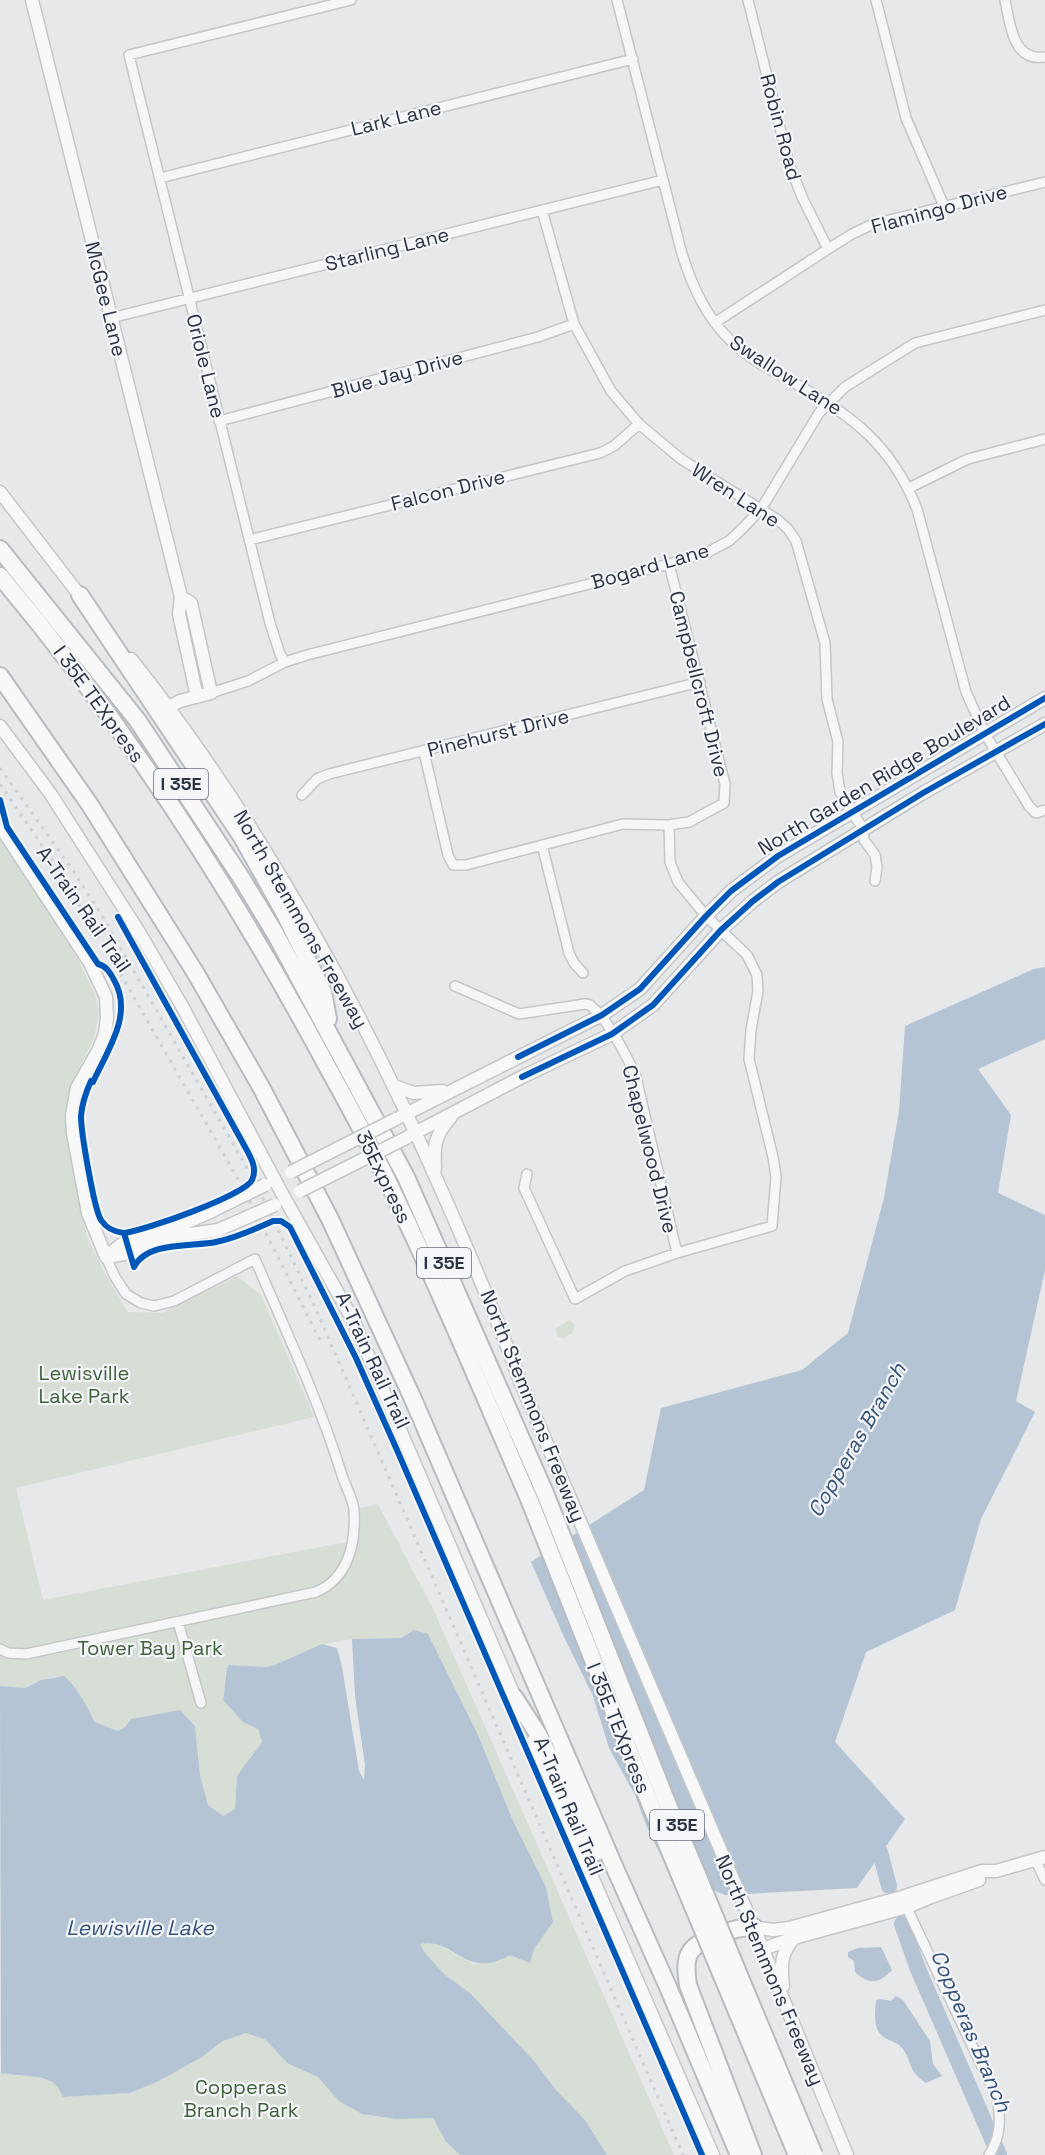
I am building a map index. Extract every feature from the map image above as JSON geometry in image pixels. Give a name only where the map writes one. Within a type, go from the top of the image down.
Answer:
[{"type":"highway","name":"North Stemmons Freeway","points":[[0,549],[99,670],[175,775],[248,888],[333,1038],[406,1177],[537,1496],[814,2155]]},
{"type":"highway","name":"I 35E TEXpress","points":[[0,576],[119,729],[212,868]]},
{"type":"highway","points":[[80,595],[242,837],[285,914],[323,993],[333,1038]]},
{"type":"highway","points":[[0,675],[90,805],[190,963],[297,1156],[368,1299],[413,1399],[739,2155]]},
{"type":"highway","name":"35Express","points":[[212,868],[294,1005],[388,1181],[537,1496]]},
{"type":"highway","name":"I 35E TEXpress","points":[[537,1496],[651,1806],[797,2155]]},
{"type":"highway","points":[[514,1697],[538,1734],[595,1850],[614,1866]]},
{"type":"highway","points":[[753,2155],[688,1985],[687,1966],[690,1952],[699,1942],[735,1928],[754,1927]]},
{"type":"main road","name":"McGee Lane","points":[[32,0],[182,597],[179,614],[197,697]]},
{"type":"main road","name":"North Stemmons Freeway","points":[[0,492],[169,707],[223,785],[337,971],[394,1086],[401,1116],[436,1177],[497,1317],[520,1381],[754,1927],[847,2155]]},
{"type":"main road","name":"McGee Lane","points":[[182,597],[191,603],[210,693]]},
{"type":"main road","points":[[169,707],[210,693]]},
{"type":"main road","name":"North Garden Ridge Boulevard","points":[[106,1257],[126,1241],[181,1225],[210,1212],[602,1015],[640,989],[731,891],[778,856],[1045,698]]},
{"type":"main road","name":"North Garden Ridge Boulevard","points":[[106,1257],[130,1253],[177,1236],[219,1230],[280,1202],[522,1077],[612,1034],[653,1005],[721,930],[778,882],[922,793],[1045,724]]},
{"type":"main road","points":[[0,726],[50,793],[139,932],[182,1006],[280,1202],[353,1320],[713,2155]]},
{"type":"main road","points":[[0,826],[90,963],[106,997],[105,1034],[77,1089],[72,1115],[73,1133],[88,1213],[106,1257]]},
{"type":"main road","points":[[394,1086],[414,1093],[452,1090]]},
{"type":"main road","points":[[436,1177],[436,1139],[443,1126],[456,1112]]},
{"type":"main road","points":[[754,1927],[772,1930],[789,1928],[931,1897],[985,1878],[996,1871],[1040,1858]]},
{"type":"main road","points":[[763,1949],[905,1902]]},
{"type":"main road","points":[[785,2002],[781,1968],[782,1955],[794,1938]]},
{"type":"street","name":"Oriole Lane","points":[[285,662],[273,634],[129,55],[351,0]]},
{"type":"street","name":"Swallow Lane","points":[[617,0],[689,278],[727,337],[745,353],[842,410],[879,444],[909,488],[925,536],[966,692],[985,734],[1029,806],[1036,813],[1045,810]]},
{"type":"street","name":"Robin Road","points":[[748,0],[789,164],[803,199],[828,249]]},
{"type":"street","points":[[876,0],[906,118],[944,206]]},
{"type":"street","points":[[1005,0],[1016,43],[1021,52],[1032,57],[1045,57]]},
{"type":"street","name":"Lark Lane","points":[[160,178],[633,59]]},
{"type":"street","name":"Starling Lane","points":[[111,318],[663,180]]},
{"type":"street","name":"Flamingo Drive","points":[[716,322],[852,234],[873,224],[1045,182]]},
{"type":"street","name":"Wren Lane","points":[[542,210],[574,324],[611,391],[639,424],[681,459],[761,508],[788,529],[796,541],[825,643],[827,699],[838,742],[837,773],[840,792],[863,830],[864,840],[875,855],[877,867],[875,881]]},
{"type":"street","name":"Bogard Lane","points":[[210,693],[249,681],[285,662],[307,655],[669,564],[708,552],[729,541],[761,508],[819,413],[845,387],[915,344],[1045,310]]},
{"type":"street","name":"Blue Jay Drive","points":[[219,421],[538,337],[574,324]]},
{"type":"street","name":"Falcon Drive","points":[[249,540],[600,453],[615,446],[639,424]]},
{"type":"street","points":[[909,488],[968,459],[1045,439]]},
{"type":"street","name":"Campbellcroft Drive","points":[[669,564],[725,784],[724,803],[689,822],[669,825]]},
{"type":"street","name":"Pinehurst Drive","points":[[302,795],[317,779],[329,774],[700,682]]},
{"type":"street","points":[[424,752],[448,855],[453,865],[466,865],[623,824],[669,825],[673,872],[678,882],[706,916],[747,955],[757,975],[758,991],[751,1030],[749,1059],[775,1167],[772,1226],[677,1253],[625,1271],[575,1299],[524,1188],[527,1174]]},
{"type":"street","points":[[542,845],[569,952],[574,963],[584,973]]},
{"type":"street","points":[[455,986],[519,1014],[585,1004],[590,1005],[602,1015]]},
{"type":"street","name":"Chapelwood Drive","points":[[602,1015],[636,1077],[677,1253]]},
{"type":"street","points":[[0,1649],[8,1653],[26,1654],[316,1592],[326,1588],[344,1566],[354,1543],[354,1509],[329,1437],[255,1259],[174,1301],[154,1306],[141,1303],[126,1294],[106,1257]]},
{"type":"street","points":[[178,1622],[201,1703]]},
{"type":"street","points":[[1040,1858],[1045,1880]]},
{"type":"street","points":[[905,1902],[997,2098],[998,2137],[989,2155]]},
{"type":"green space","points":[[0,829],[2,837],[78,959],[96,998],[99,1012],[94,1038],[71,1086],[65,1128],[87,1237],[105,1274],[128,1312],[162,1313],[237,1276],[261,1295],[314,1417],[16,1488],[43,1600],[347,1542],[350,1523],[347,1511],[378,1504],[434,1611],[674,2155],[607,2155],[586,2121],[556,2090],[535,2062],[470,1993],[445,1975],[420,1944],[435,1943],[474,1964],[498,1961],[509,1955],[534,1949],[553,1922],[546,1887],[414,1630],[401,1638],[352,1639],[323,1644],[266,1667],[228,1665],[225,1675],[226,1694],[241,1718],[258,1729],[262,1742],[237,1776],[235,1809],[223,1816],[208,1805],[200,1775],[195,1726],[180,1710],[131,1719],[125,1727],[118,1731],[95,1722],[73,1683],[55,1676],[26,1688],[0,1686]]},
{"type":"green space","points":[[570,1320],[575,1325],[572,1333],[563,1338],[557,1337],[556,1328]]},
{"type":"green space","name":"Copperas Branch Park","points":[[246,2033],[266,2040],[287,2063],[319,2077],[339,2101],[433,2118],[446,2142],[460,2155],[0,2155],[0,2072],[46,2078],[55,2084],[63,2097],[130,2093],[157,2082],[202,2057],[223,2041]]},
{"type":"water","points":[[1045,967],[1045,1039],[978,1069],[1011,1115],[998,1193],[1045,1215],[1045,1270],[1016,1401],[1035,1412],[981,1519],[955,1610],[866,1652],[835,1742],[905,1819],[857,1888],[725,1895],[669,1872],[647,1827],[635,1795],[609,1748],[593,1696],[531,1562],[644,1490],[661,1408],[802,1370],[848,1333],[884,1198],[899,1111],[905,1026],[1034,969]]},
{"type":"water","name":"Lewisville Lake","points":[[414,1630],[428,1634],[478,1735],[513,1821],[546,1887],[553,1922],[534,1949],[530,1963],[510,1955],[494,1962],[482,1963],[461,1957],[443,1946],[420,1944],[445,1975],[470,1993],[535,2062],[556,2090],[586,2121],[607,2155],[460,2155],[446,2142],[433,2118],[396,2119],[362,2114],[339,2101],[318,2077],[287,2063],[266,2040],[246,2033],[223,2041],[202,2057],[157,2082],[130,2093],[63,2097],[51,2081],[38,2077],[1,2073],[0,1686],[26,1688],[41,1680],[64,1676],[78,1691],[95,1722],[118,1731],[125,1727],[131,1719],[180,1710],[195,1726],[200,1775],[208,1805],[223,1816],[235,1809],[237,1776],[262,1742],[258,1729],[243,1722],[223,1700],[228,1665],[266,1667],[322,1644],[337,1648],[359,1771],[364,1780],[365,1765],[355,1696],[352,1639],[401,1638]]},
{"type":"water","points":[[881,1947],[892,1970],[887,1975],[878,1980],[869,1981],[855,1972],[854,1961],[848,1957],[848,1952],[858,1948]]},
{"type":"water","points":[[896,1996],[903,2000],[930,2041],[933,2064],[942,2076],[926,2083],[913,2070],[903,2049],[879,2032],[876,2022],[876,2000],[891,2001]]},
{"type":"waterway","name":"Copperas Branch","points":[[868,1838],[880,1852],[889,1886]]},
{"type":"waterway","name":"Copperas Branch","points":[[902,1924],[918,1969],[999,2155]]},
{"type":"railway","points":[[0,768],[101,914],[255,1182],[315,1307],[683,2155]]},
{"type":"railway","points":[[0,784],[58,869],[116,966],[243,1188],[320,1340]]},
{"type":"cycle path","points":[[518,1057],[602,1015],[640,989],[731,891],[778,856],[1045,698]]},
{"type":"cycle path","points":[[522,1077],[612,1034],[653,1005],[721,930],[778,882],[923,793],[1045,724]]},
{"type":"cycle path","name":"A-Train Rail Trail","points":[[0,800],[7,827],[98,964],[109,972],[119,993],[121,1006],[116,1032],[93,1082],[91,1081],[89,1085],[81,1116],[88,1170],[101,1220],[111,1230],[124,1233],[134,1267],[140,1259],[160,1249],[223,1240],[273,1221],[281,1221],[290,1227],[356,1358],[397,1450],[702,2155]]},
{"type":"cycle path","name":"A-Train Rail Trail","points":[[118,917],[249,1153],[254,1171],[252,1180],[245,1187],[214,1203],[124,1233]]},
{"type":"park label","name":"Lewisville Lake Park","points":[[84,1384]]},
{"type":"park label","name":"Tower Bay Park","points":[[150,1648]]}]
